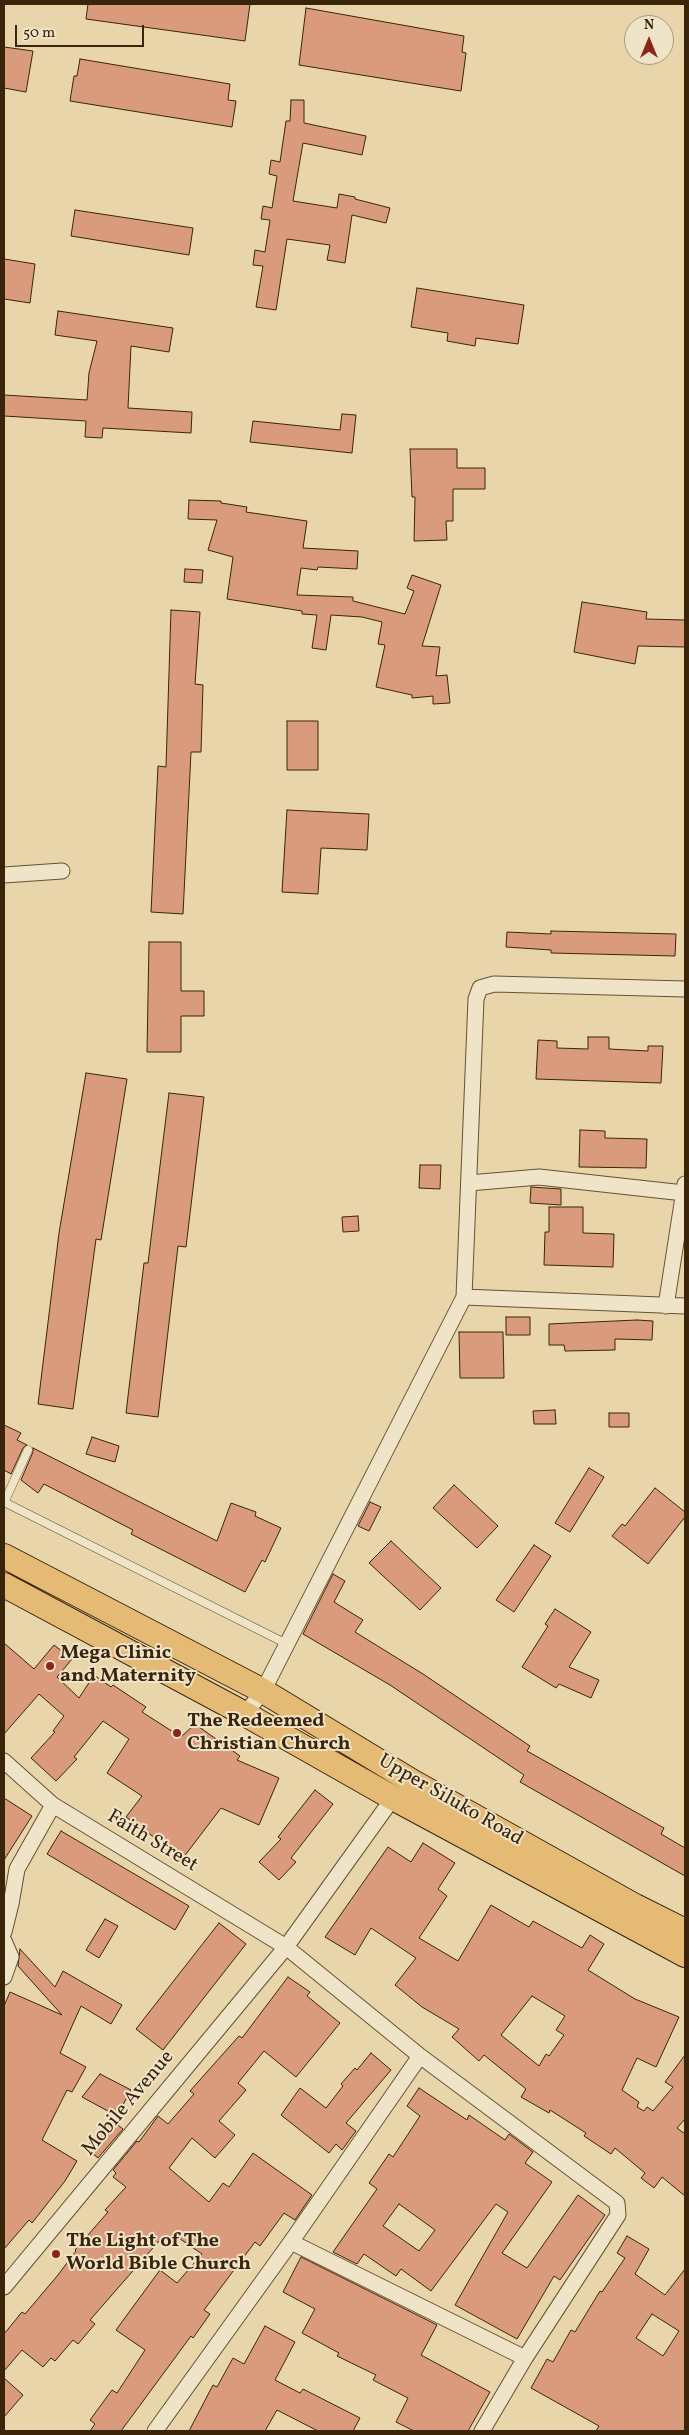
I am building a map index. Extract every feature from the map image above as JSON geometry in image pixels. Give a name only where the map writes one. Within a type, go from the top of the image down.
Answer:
[{"type":"main road","name":"Upper Siluko Road","points":[[4,1556],[264,1691],[421,1786],[635,1906],[685,1931]]},
{"type":"main road","name":"Upper Siluko Road","points":[[4,1585],[246,1714],[394,1798],[685,1955]]},
{"type":"street","points":[[4,875],[62,871]]},
{"type":"street","points":[[246,1714],[264,1691],[464,1297],[476,999],[480,988],[494,984],[685,990]]},
{"type":"street","points":[[469,1183],[539,1177],[684,1188],[666,1306]]},
{"type":"street","points":[[464,1297],[685,1306]]},
{"type":"street","name":"Faith Street","points":[[4,1761],[53,1805],[286,1947],[420,2056],[617,2203],[618,2215],[525,2358],[482,2431]]},
{"type":"street","name":"Mobile Avenue","points":[[4,2287],[286,1947],[394,1798]]},
{"type":"street","points":[[4,1932],[12,1904],[17,1869],[53,1805]]},
{"type":"street","points":[[4,1941],[11,1957],[4,1977]]},
{"type":"street","points":[[155,2431],[292,2242],[420,2056]]},
{"type":"street","points":[[292,2242],[525,2358]]},
{"type":"lane","points":[[28,1450],[4,1503],[287,1644]]},
{"type":"building","points":[[88,4],[250,4],[245,41],[86,19]]},
{"type":"building","points":[[306,8],[464,36],[462,52],[466,53],[461,91],[299,65]]},
{"type":"building","points":[[4,47],[33,51],[26,92],[4,88]]},
{"type":"building","points":[[80,59],[230,84],[228,100],[236,101],[232,127],[70,101],[74,76],[77,76]]},
{"type":"building","points":[[291,100],[304,100],[304,123],[366,136],[362,155],[303,143],[293,201],[337,208],[339,194],[390,208],[386,223],[352,215],[345,263],[327,260],[330,245],[287,239],[276,310],[256,307],[263,266],[253,265],[255,250],[265,252],[270,220],[261,219],[263,206],[272,208],[277,176],[269,174],[271,160],[280,162],[286,121],[290,121]]},
{"type":"building","points":[[75,210],[193,228],[189,255],[71,236]]},
{"type":"building","points":[[4,259],[35,264],[30,303],[4,299]]},
{"type":"building","points":[[417,288],[524,305],[518,344],[476,338],[475,346],[447,341],[448,333],[411,327]]},
{"type":"building","points":[[58,311],[173,328],[169,352],[131,346],[128,408],[192,412],[191,433],[103,428],[102,438],[85,437],[86,421],[4,416],[4,395],[87,400],[89,373],[97,341],[55,335]]},
{"type":"building","points":[[342,414],[356,415],[352,453],[250,442],[253,421],[340,430]]},
{"type":"building","points":[[410,449],[457,449],[457,468],[485,468],[485,489],[453,489],[453,521],[446,521],[447,540],[414,541],[415,497],[412,497]]},
{"type":"building","points":[[189,500],[221,501],[221,503],[247,507],[246,512],[307,521],[303,548],[358,551],[357,569],[318,567],[317,570],[301,568],[297,595],[353,597],[353,601],[405,614],[414,591],[407,588],[412,575],[441,585],[422,646],[440,647],[436,676],[447,675],[450,703],[433,704],[433,696],[412,698],[412,695],[376,687],[385,645],[378,644],[382,622],[362,617],[331,615],[326,650],[312,648],[317,615],[302,614],[302,611],[227,599],[233,557],[208,550],[217,520],[188,519]]},
{"type":"building","points":[[185,569],[203,570],[202,583],[184,582]]},
{"type":"building","points":[[582,602],[647,612],[646,619],[685,620],[685,647],[638,646],[635,664],[574,652]]},
{"type":"building","points":[[171,610],[200,612],[195,684],[203,685],[201,752],[191,752],[183,914],[151,912],[158,766],[166,767]]},
{"type":"building","points":[[287,721],[318,721],[318,770],[287,770]]},
{"type":"building","points":[[287,810],[369,814],[367,850],[321,848],[318,894],[282,892]]},
{"type":"building","points":[[551,931],[676,934],[675,956],[551,953],[551,950],[506,947],[507,932],[551,934]]},
{"type":"building","points":[[149,942],[181,942],[181,991],[204,991],[204,1016],[181,1016],[181,1052],[147,1052]]},
{"type":"building","points":[[588,1037],[609,1037],[609,1049],[648,1051],[648,1046],[663,1046],[661,1083],[536,1079],[538,1040],[557,1041],[557,1048],[588,1049]]},
{"type":"building","points":[[86,1073],[127,1079],[101,1240],[96,1239],[73,1409],[38,1404],[59,1233]]},
{"type":"building","points":[[169,1093],[204,1097],[186,1247],[178,1246],[158,1417],[126,1413],[144,1263],[148,1263]]},
{"type":"building","points":[[580,1130],[605,1131],[605,1138],[647,1139],[646,1168],[579,1167]]},
{"type":"building","points":[[420,1165],[441,1165],[440,1189],[419,1188]]},
{"type":"building","points":[[531,1187],[561,1189],[561,1205],[530,1203]]},
{"type":"building","points":[[549,1207],[583,1207],[583,1233],[614,1234],[613,1267],[544,1265],[545,1232],[549,1232]]},
{"type":"building","points":[[358,1216],[359,1231],[343,1232],[342,1217]]},
{"type":"building","points":[[506,1317],[530,1317],[530,1335],[506,1335]]},
{"type":"building","points":[[653,1321],[652,1340],[615,1339],[615,1350],[565,1351],[564,1345],[549,1345],[549,1324]]},
{"type":"building","points":[[459,1332],[503,1332],[504,1378],[460,1378]]},
{"type":"building","points":[[555,1410],[556,1424],[534,1424],[533,1411]]},
{"type":"building","points":[[609,1413],[629,1413],[629,1427],[609,1427]]},
{"type":"building","points":[[4,1425],[21,1433],[17,1440],[27,1445],[23,1448],[11,1474],[4,1470]]},
{"type":"building","points":[[92,1437],[119,1446],[115,1462],[86,1454]]},
{"type":"building","points":[[33,1448],[217,1541],[231,1503],[256,1512],[255,1516],[281,1528],[265,1562],[262,1560],[245,1592],[131,1534],[133,1530],[44,1484],[38,1493],[21,1480]]},
{"type":"building","points":[[589,1468],[604,1477],[570,1532],[555,1523]]},
{"type":"building","points":[[454,1485],[498,1526],[477,1548],[433,1508]]},
{"type":"building","points":[[655,1488],[685,1512],[685,1517],[648,1564],[612,1536],[622,1524],[625,1526]]},
{"type":"building","points":[[370,1502],[381,1507],[369,1531],[358,1526]]},
{"type":"building","points":[[391,1541],[441,1588],[420,1610],[369,1563]]},
{"type":"building","points":[[534,1545],[551,1556],[514,1612],[496,1600]]},
{"type":"building","points":[[333,1574],[345,1581],[334,1602],[363,1620],[355,1632],[423,1674],[530,1746],[527,1751],[664,1828],[661,1834],[685,1848],[685,1876],[520,1782],[524,1775],[390,1685],[303,1634]]},
{"type":"building","points":[[555,1609],[591,1632],[569,1667],[599,1680],[591,1698],[559,1684],[556,1688],[522,1667],[548,1626],[545,1624]]},
{"type":"building","points":[[4,1643],[34,1669],[54,1645],[72,1659],[57,1677],[79,1698],[94,1675],[146,1707],[142,1712],[181,1737],[195,1724],[240,1756],[237,1760],[279,1778],[259,1825],[221,1808],[183,1858],[126,1817],[142,1796],[107,1773],[129,1739],[103,1721],[74,1757],[77,1759],[56,1781],[31,1758],[55,1732],[53,1731],[64,1716],[39,1694],[4,1734]]},
{"type":"building","points":[[315,1790],[333,1804],[291,1858],[296,1862],[279,1880],[259,1862],[281,1839],[278,1837]]},
{"type":"building","points":[[4,1798],[32,1816],[4,1860]]},
{"type":"building","points":[[61,1831],[189,1906],[175,1930],[47,1854]]},
{"type":"building","points":[[423,1843],[455,1863],[438,1889],[447,1896],[419,1938],[458,1961],[491,1905],[529,1927],[533,1921],[582,1948],[590,1935],[604,1944],[588,1970],[635,1999],[679,2017],[656,2067],[637,2058],[622,2090],[639,2102],[637,2107],[644,2111],[647,2107],[653,2111],[673,2087],[665,2082],[685,2055],[685,2119],[677,2128],[685,2134],[685,2196],[662,2177],[654,2188],[641,2178],[645,2173],[615,2148],[611,2154],[584,2136],[586,2133],[550,2110],[549,2113],[521,2097],[526,2089],[484,2055],[479,2061],[452,2037],[459,2029],[422,2007],[395,1985],[416,1958],[371,1928],[355,1955],[325,1937],[388,1847],[411,1862]],"holes":[[[532,1996],[565,2016],[556,2030],[564,2035],[549,2056],[546,2054],[539,2066],[501,2035]]]},
{"type":"building","points":[[105,1919],[118,1926],[99,1958],[86,1950]]},
{"type":"building","points":[[219,1923],[246,1944],[163,2050],[136,2029]]},
{"type":"building","points":[[20,1949],[55,1987],[63,1971],[122,2005],[111,2024],[81,2006],[60,2053],[86,2067],[72,2092],[67,2090],[42,2140],[77,2161],[65,2181],[32,2223],[29,2220],[4,2249],[4,2006],[10,1992],[62,2015],[18,1966]]},
{"type":"building","points":[[288,1977],[310,1992],[307,1996],[340,2023],[296,2077],[264,2051],[238,2083],[246,2090],[219,2121],[235,2135],[215,2158],[192,2138],[169,2168],[209,2202],[223,2183],[229,2187],[253,2153],[312,2195],[295,2220],[284,2213],[260,2246],[255,2242],[204,2310],[210,2314],[193,2338],[191,2336],[121,2431],[90,2431],[95,2424],[90,2420],[112,2390],[117,2393],[145,2350],[116,2330],[160,2270],[177,2283],[202,2254],[173,2234],[163,2245],[159,2241],[90,2320],[95,2324],[78,2344],[73,2340],[55,2361],[51,2358],[43,2367],[22,2350],[4,2371],[4,2334],[22,2312],[25,2314],[58,2275],[75,2250],[108,2212],[105,2210],[126,2187],[113,2177],[116,2173],[113,2170],[137,2141],[139,2142],[158,2116],[168,2124],[194,2094],[190,2091],[239,2036],[242,2038]]},
{"type":"building","points":[[371,2053],[391,2070],[346,2123],[356,2131],[342,2150],[336,2144],[329,2153],[281,2115],[300,2088],[326,2108],[343,2086],[341,2084],[355,2068],[357,2070]]},
{"type":"building","points":[[100,2074],[131,2090],[117,2116],[82,2097]]},
{"type":"building","points":[[419,2088],[467,2120],[469,2115],[505,2140],[509,2134],[533,2152],[525,2163],[552,2182],[502,2253],[527,2268],[578,2195],[605,2215],[560,2280],[554,2276],[517,2339],[455,2305],[508,2212],[496,2204],[431,2291],[401,2269],[396,2276],[364,2254],[357,2264],[333,2252],[377,2189],[369,2183],[389,2154],[393,2157],[420,2116],[407,2106]],"holes":[[[399,2204],[435,2230],[419,2251],[383,2226]]]},
{"type":"building","points":[[110,2119],[123,2129],[98,2158],[86,2148]]},
{"type":"building","points":[[627,2236],[649,2249],[635,2274],[665,2295],[685,2269],[685,2431],[596,2431],[599,2426],[531,2388],[547,2359],[553,2362],[571,2330],[575,2332],[600,2291],[602,2292],[625,2258],[617,2253]],"holes":[[[652,2314],[679,2331],[663,2356],[636,2338]]]},
{"type":"building","points":[[301,2257],[437,2325],[421,2355],[490,2392],[468,2431],[414,2431],[396,2422],[408,2398],[373,2380],[376,2375],[337,2356],[339,2353],[302,2333],[315,2309],[283,2292]]},
{"type":"building","points":[[265,2326],[295,2342],[275,2380],[300,2393],[303,2389],[360,2418],[353,2431],[318,2431],[277,2410],[265,2431],[189,2431],[213,2385],[217,2387],[233,2358],[244,2364]]},
{"type":"building","points":[[4,2378],[23,2395],[4,2417]]},
{"type":"place","name":"Mega Clinic and Maternity","points":[[50,1666]]},
{"type":"place","name":"The Redeemed Christian Church","points":[[177,1733]]},
{"type":"place","name":"The Light of The World Bible Church","points":[[56,2254]]}]
